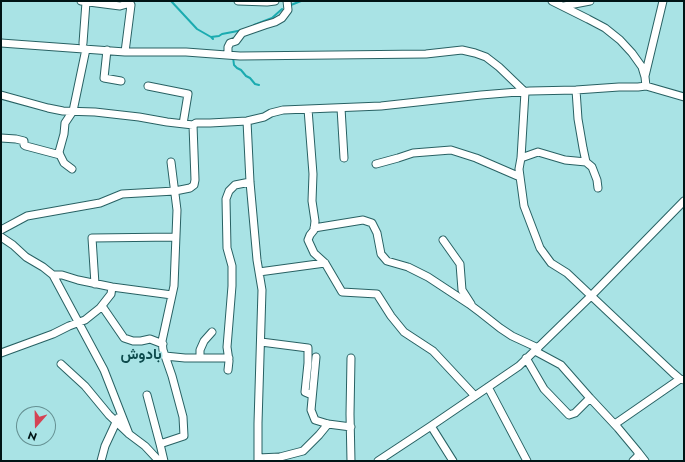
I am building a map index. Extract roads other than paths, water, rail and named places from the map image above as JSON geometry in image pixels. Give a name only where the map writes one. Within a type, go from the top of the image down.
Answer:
[{"type":"street","points":[[81,1],[120,6],[127,4],[131,5],[125,52]]},
{"type":"street","points":[[238,1],[275,1]]},
{"type":"street","points":[[228,54],[228,47],[230,43],[236,41],[242,33],[276,22],[282,18],[288,10],[287,1]]},
{"type":"street","points":[[552,1],[605,28],[620,40],[642,67],[646,86]]},
{"type":"street","points":[[563,6],[590,1]]},
{"type":"street","points":[[645,76],[663,1]]},
{"type":"street","points":[[72,169],[64,163],[60,152],[65,123],[73,111],[85,46],[86,2]]},
{"type":"street","points":[[1,43],[85,46],[125,52],[186,52],[240,56],[426,54],[462,50],[486,57],[499,67],[525,92],[519,169],[524,206],[540,248],[551,263],[567,273],[646,349],[682,380],[615,424]]},
{"type":"street","points":[[107,50],[104,78],[121,81]]},
{"type":"street","points":[[148,86],[188,94],[183,124]]},
{"type":"street","points":[[1,95],[48,108],[139,117],[193,125],[196,123],[247,121],[283,110],[382,106],[530,91],[646,86],[684,97]]},
{"type":"street","points":[[576,90],[582,148],[586,162],[592,167],[597,180],[598,188]]},
{"type":"street","points":[[341,108],[344,158]]},
{"type":"street","points":[[308,110],[313,174],[312,201],[315,221],[314,230],[308,240],[314,253],[325,263],[342,292],[377,294],[391,316],[404,332],[433,351],[475,396]]},
{"type":"street","points":[[247,121],[250,182],[257,260],[262,290],[258,460],[280,458],[303,451],[328,424]]},
{"type":"street","points":[[1,230],[27,216],[100,203],[122,194],[175,191],[190,188],[194,185],[195,180],[193,125]]},
{"type":"street","points":[[1,138],[24,141],[24,145],[26,146],[60,155]]},
{"type":"street","points":[[376,164],[413,152],[451,150],[476,158],[520,178]]},
{"type":"street","points":[[521,158],[538,152],[565,160],[586,162]]},
{"type":"street","points":[[160,444],[184,436],[183,418],[163,350],[174,286],[177,210],[172,162]]},
{"type":"street","points":[[228,370],[229,358],[227,347],[232,292],[232,266],[227,248],[226,199],[229,191],[235,185],[250,182]]},
{"type":"street","points":[[378,461],[518,366],[591,296],[684,201]]},
{"type":"street","points":[[314,228],[363,220],[372,223],[377,233],[380,254],[387,261],[408,267],[428,277],[473,307],[512,336],[537,349],[561,365],[615,424],[645,461]]},
{"type":"street","points":[[1,237],[13,245],[26,257],[42,266],[53,275],[104,370],[129,434]]},
{"type":"street","points":[[95,284],[92,238],[176,237]]},
{"type":"street","points":[[443,240],[460,264],[462,290],[473,307]]},
{"type":"street","points":[[259,272],[325,263]]},
{"type":"street","points":[[53,275],[62,275],[112,287],[172,295]]},
{"type":"street","points":[[1,353],[53,334],[85,320],[102,306],[111,294],[112,287]]},
{"type":"street","points":[[102,306],[124,338],[133,341],[150,339],[163,344]]},
{"type":"street","points":[[200,358],[200,350],[204,341],[212,332]]},
{"type":"street","points":[[261,342],[308,348],[305,392],[312,395]]},
{"type":"street","points":[[165,356],[185,358],[229,358]]},
{"type":"street","points":[[316,357],[311,410],[315,420],[328,424],[351,427]]},
{"type":"street","points":[[351,358],[351,461]]},
{"type":"street","points":[[526,358],[544,389],[569,415],[575,413],[590,398]]},
{"type":"street","points":[[61,364],[85,386],[109,415],[129,434],[145,446],[159,461]]},
{"type":"street","points":[[488,387],[527,461]]},
{"type":"street","points":[[147,395],[164,461]]},
{"type":"street","points":[[101,461],[105,446],[120,412]]},
{"type":"street","points":[[431,426],[453,461]]},
{"type":"street","points":[[633,461],[638,456],[638,452]]},
{"type":"waterway","points":[[171,1],[197,29],[213,39]]},
{"type":"waterway","points":[[291,5],[301,1]]},
{"type":"waterway","points":[[254,25],[272,18],[282,9]]},
{"type":"waterway","points":[[211,37],[243,30]]},
{"type":"waterway","points":[[233,57],[234,65],[255,84],[259,85]]},
{"type":"district","name":"بادوش","points":[[141,355]]}]
